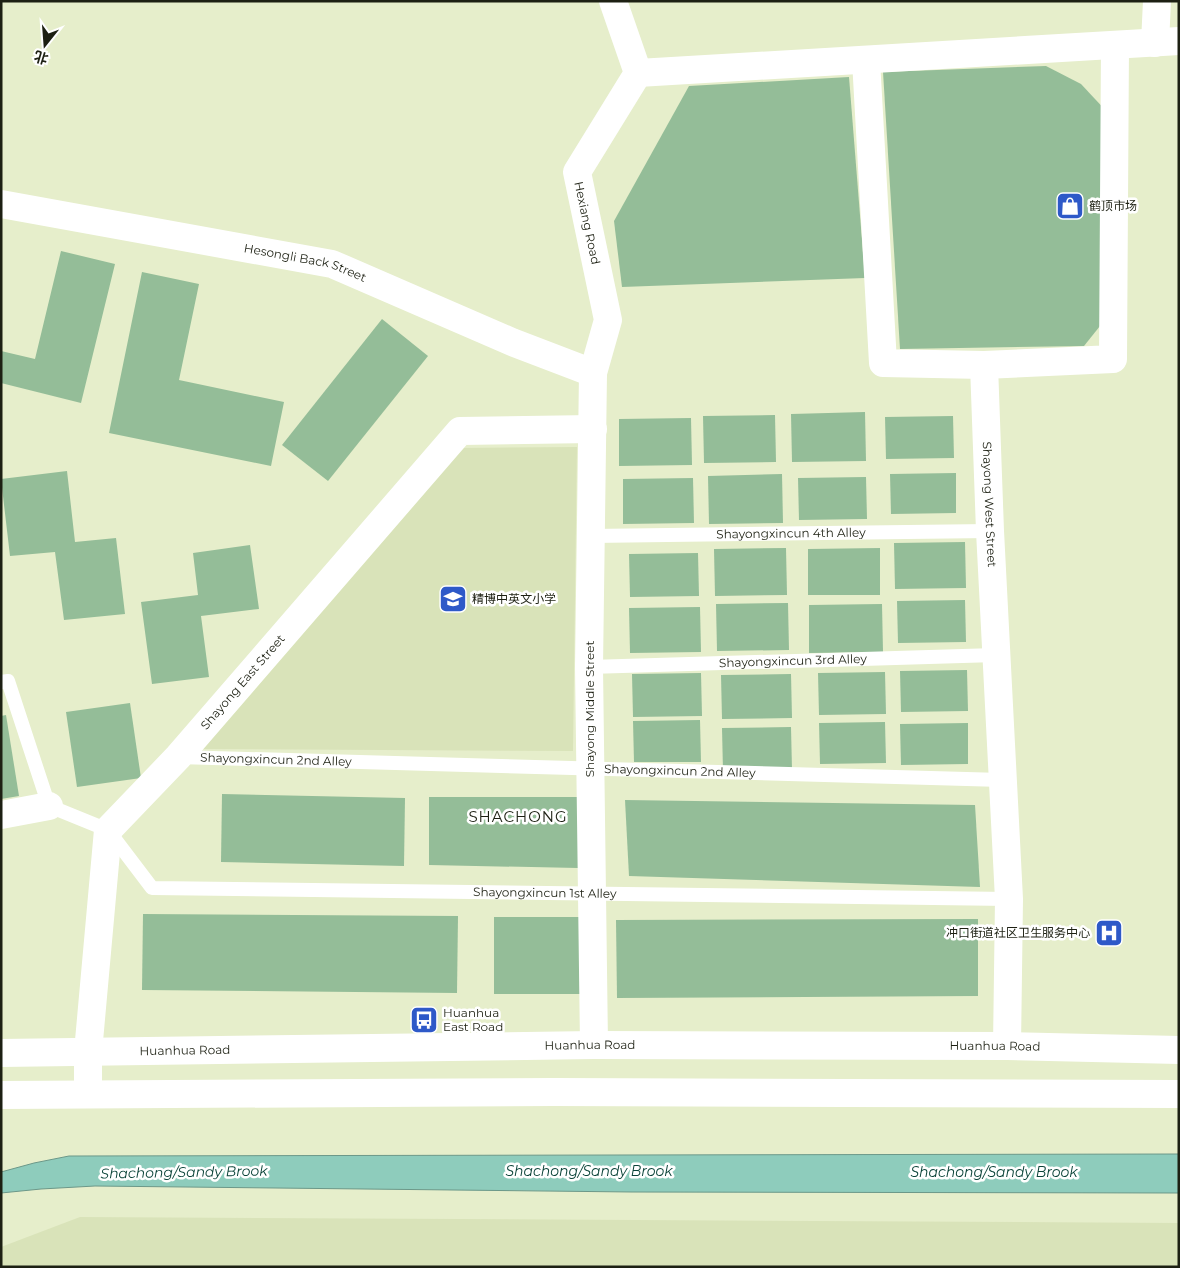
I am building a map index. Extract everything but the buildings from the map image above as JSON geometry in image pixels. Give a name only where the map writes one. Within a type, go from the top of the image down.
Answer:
[{"type":"street","points":[[613,1],[638,74],[1167,42],[1157,1]]},
{"type":"street","points":[[866,60],[883,363],[984,365],[1113,359],[1115,45]]},
{"type":"street","name":"Hexiang Road","points":[[594,373],[608,320],[577,172],[638,74]]},
{"type":"street","name":"Hesongli Back Street","points":[[1,204],[332,264],[512,342],[594,373]]},
{"type":"street","name":"Shayong West Street","points":[[984,365],[990,531],[1009,899],[1007,1046]]},
{"type":"street","name":"Shayong Middle Street","points":[[594,373],[589,668],[594,1045]]},
{"type":"street","name":"Shayong East Street","points":[[108,830],[178,757],[460,431],[593,429]]},
{"type":"street","points":[[1,815],[49,806]]},
{"type":"street","points":[[88,1094],[88,1052],[108,830]]},
{"type":"street","name":"Huanhua Road","points":[[1,1053],[594,1045],[1007,1046],[1179,1050]]},
{"type":"street","points":[[1,1095],[553,1092],[1179,1094]]},
{"type":"lane","name":"Shayongxincun 4th Alley","points":[[591,536],[990,531]]},
{"type":"lane","name":"Shayongxincun 3rd Alley","points":[[589,668],[996,655]]},
{"type":"lane","points":[[1,682],[8,681],[49,806],[108,830]]},
{"type":"lane","name":"Shayongxincun 2nd Alley","points":[[178,757],[1002,780]]},
{"type":"lane","name":"Shayongxincun 1st Alley","points":[[108,830],[152,888],[1009,899]]},
{"type":"shaded area","name":"精博中英文小学","points":[[577,447],[573,751],[201,749],[460,448]]},
{"type":"shaded area","points":[[80,1217],[1179,1223],[1179,1267],[1,1267],[1,1247]]},
{"type":"water","name":"Shachong/Sandy Brook","points":[[1179,1154],[1179,1193],[632,1192],[95,1186],[1,1193],[1,1172],[69,1156]]},
{"type":"place","name":"鹤顶市场","points":[[1070,206]]},
{"type":"place","name":"精博中英文小学","points":[[453,599]]},
{"type":"place","name":"冲口街道社区卫生服务中心","points":[[1109,933]]},
{"type":"place","name":"Huanhua East Road","points":[[424,1020]]},
{"type":"district","name":"SHACHONG","points":[[518,817]]}]
